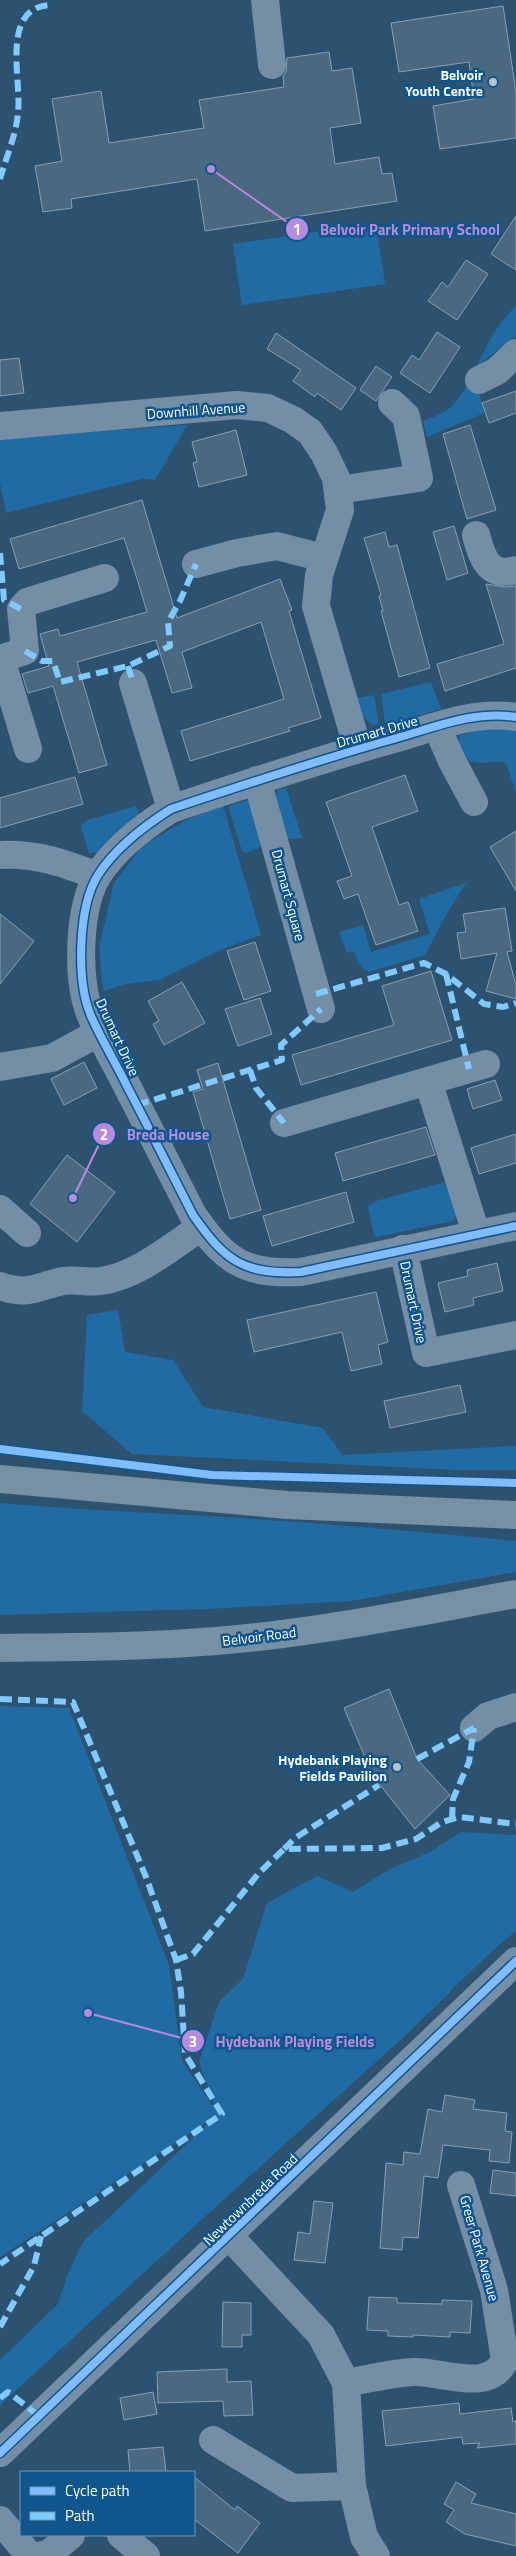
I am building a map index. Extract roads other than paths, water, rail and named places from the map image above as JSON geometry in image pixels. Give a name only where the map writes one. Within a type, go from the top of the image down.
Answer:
[{"type":"highway","points":[[0,1479],[287,1505],[516,1515]]},
{"type":"highway","name":"Belvoir Road","points":[[0,1648],[128,1646],[216,1641],[315,1630],[516,1594]]},
{"type":"street","points":[[265,0],[272,65]]},
{"type":"street","points":[[479,380],[496,371],[516,353]]},
{"type":"street","points":[[338,490],[419,478],[406,416],[392,403]]},
{"type":"street","name":"Downhill Avenue","points":[[0,426],[237,404],[268,408],[293,420],[310,432],[324,453],[336,478],[340,510],[323,558],[319,575],[316,606],[358,749]]},
{"type":"street","points":[[476,535],[483,560],[495,569],[508,572],[516,570]]},
{"type":"street","points":[[196,564],[237,553],[277,546],[323,558]]},
{"type":"street","points":[[28,749],[9,656],[21,609],[27,602],[105,578]]},
{"type":"street","points":[[133,683],[171,809]]},
{"type":"street","name":"Drumart Drive","points":[[516,717],[490,714],[437,727],[257,780],[171,809],[146,825],[132,837],[97,876],[87,906],[81,939],[80,974],[90,1014],[201,1227],[212,1242],[231,1259],[250,1268],[274,1273],[301,1272],[476,1233],[516,1226]]},
{"type":"street","points":[[437,727],[452,761],[474,802]]},
{"type":"street","name":"Drumart Square","points":[[257,780],[321,1009]]},
{"type":"street","points":[[0,855],[24,854],[57,860],[97,876]]},
{"type":"street","points":[[0,1065],[52,1058],[100,1032]]},
{"type":"street","points":[[284,1123],[486,1064]]},
{"type":"street","points":[[428,1081],[476,1233]]},
{"type":"street","points":[[0,1209],[27,1233]]},
{"type":"street","points":[[0,1286],[23,1292],[65,1281],[89,1282],[115,1278],[137,1268],[201,1227]]},
{"type":"street","name":"Drumart Drive","points":[[403,1249],[426,1353],[516,1335]]},
{"type":"street","points":[[474,1728],[488,1716],[516,1707]]},
{"type":"street","name":"Newtownbreda Road","points":[[0,2453],[230,2236],[516,1961]]},
{"type":"street","name":"Greer Park Avenue","points":[[346,2382],[415,2372],[465,2379],[508,2375],[494,2290],[461,2185]]},
{"type":"street","points":[[230,2236],[321,2335],[346,2382],[352,2486],[364,2537],[376,2556]]},
{"type":"street","points":[[214,2440],[292,2488],[352,2486]]},
{"type":"street","points":[[0,2520],[28,2556],[33,2556]]},
{"type":"street","points":[[40,2556],[50,2553],[70,2536]]},
{"type":"street","points":[[122,2536],[146,2556]]},
{"type":"place","name":"Belvoir Youth Centre","points":[[493,82]]},
{"type":"place","name":"Belvoir Park Primary School","points":[[211,169]]},
{"type":"place","name":"Breda House","points":[[73,1198]]},
{"type":"place","name":"Hydebank Playing Fields Pavilion","points":[[397,1767]]},
{"type":"place","name":"Hydebank Playing Fields","points":[[88,2013]]}]
